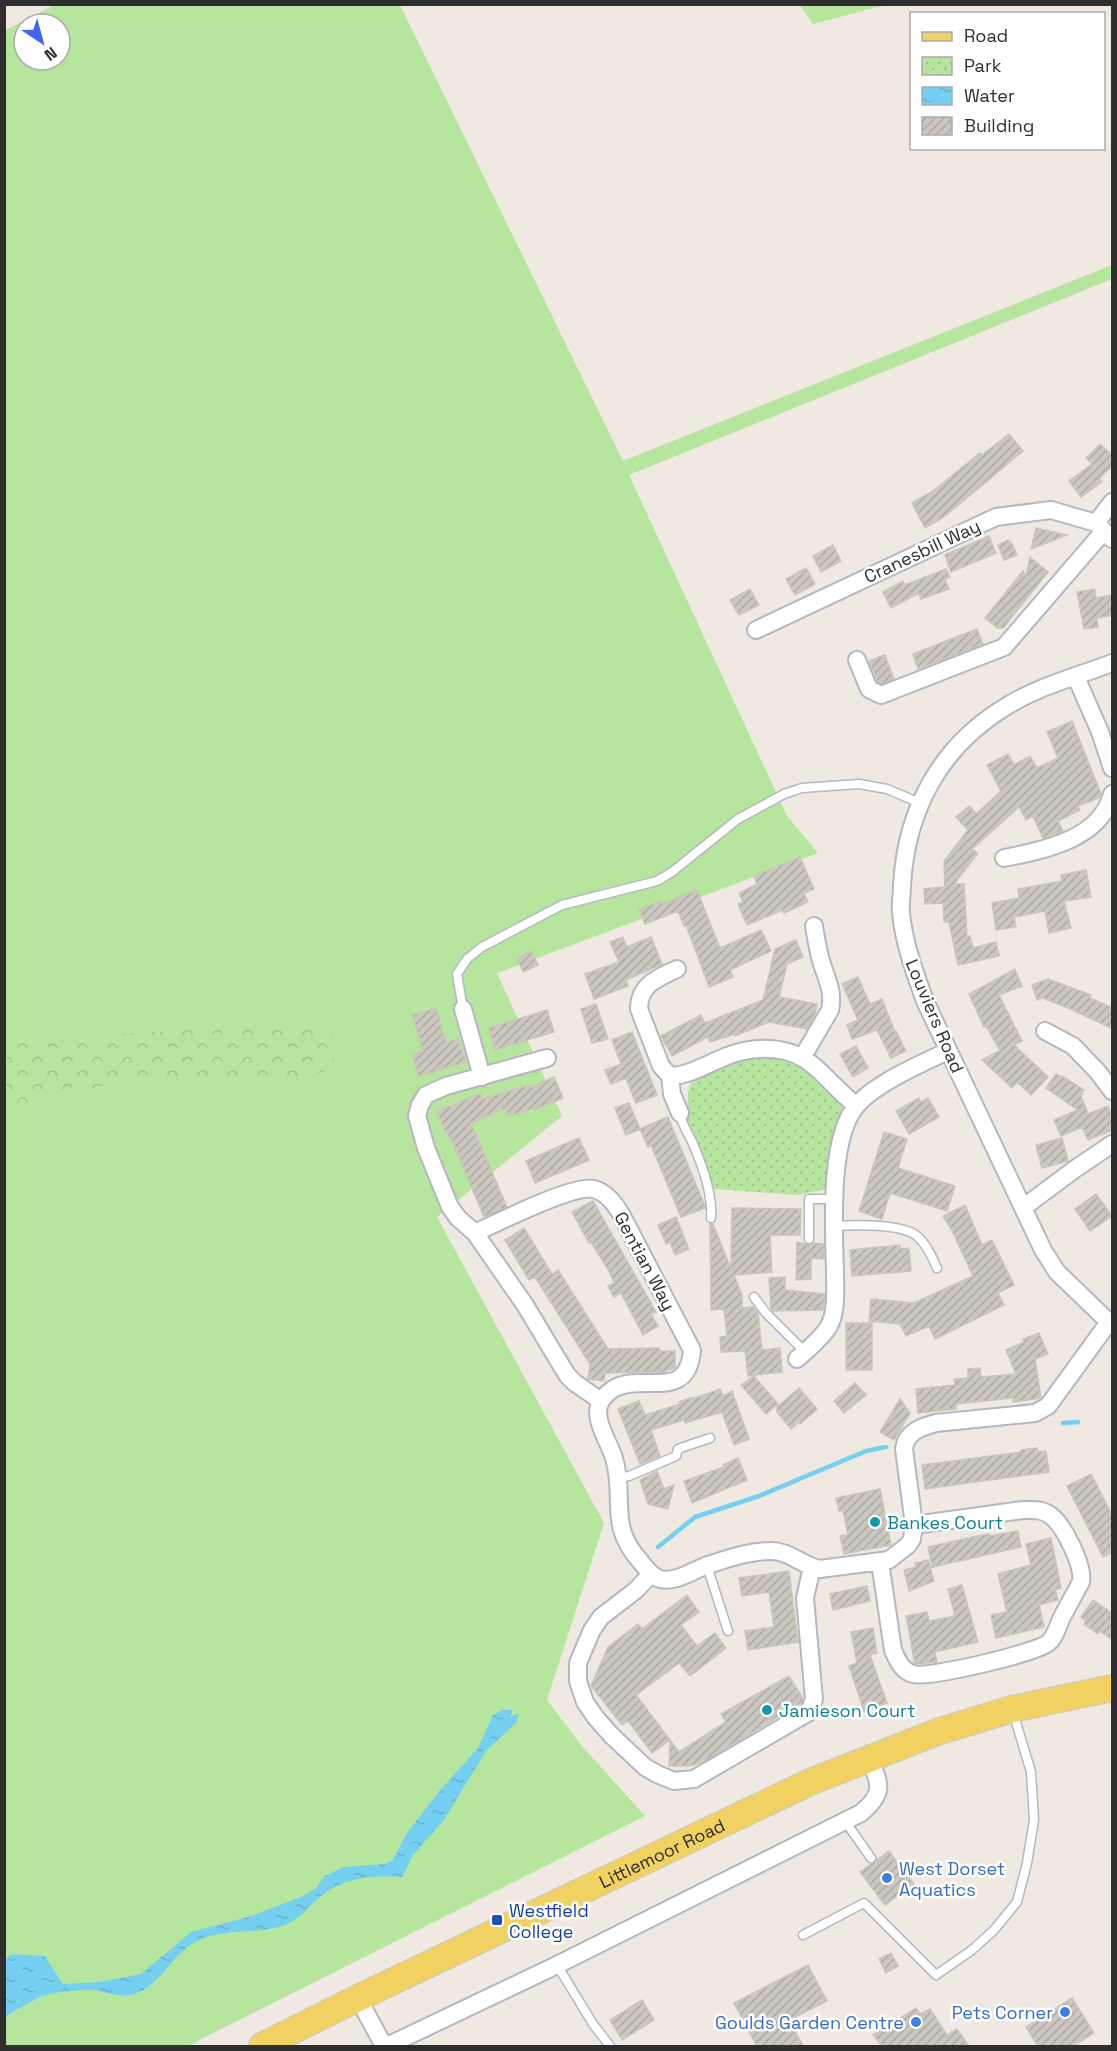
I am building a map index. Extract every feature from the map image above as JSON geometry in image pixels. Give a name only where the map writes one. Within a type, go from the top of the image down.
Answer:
[{"type":"main road","name":"Littlemoor Road","points":[[262,2046],[810,1782],[937,1732],[1012,1708],[1113,1688]]},
{"type":"street","points":[[856,660],[869,689],[881,695],[1004,647],[1104,531],[1113,502]]},
{"type":"street","name":"Cranesbill Way","points":[[756,630],[996,517],[1051,510],[1104,531]]},
{"type":"street","name":"Louviers Road","points":[[1111,1324],[1057,1272],[1043,1250],[925,1001],[910,959],[901,913],[904,861],[910,830],[920,803],[935,775],[956,747],[981,723],[1008,705],[1039,690],[1113,663]]},
{"type":"street","points":[[1076,677],[1113,768]]},
{"type":"street","points":[[1004,858],[1038,851],[1087,830],[1099,820],[1111,802]]},
{"type":"street","points":[[802,1058],[830,1010],[832,1002],[832,993],[821,963],[814,926]]},
{"type":"street","points":[[677,969],[651,982],[643,991],[639,1000],[639,1009],[661,1066],[670,1076],[672,1094],[680,1113]]},
{"type":"street","points":[[463,1009],[482,1077]]},
{"type":"street","points":[[1046,1031],[1073,1046],[1113,1091]]},
{"type":"street","points":[[670,1076],[685,1073],[737,1052],[760,1048],[780,1050],[802,1058],[813,1065],[856,1105]]},
{"type":"street","points":[[801,1355],[829,1326],[833,1310],[837,1169],[842,1136],[849,1115],[856,1105],[883,1085],[948,1051]]},
{"type":"street","points":[[547,1058],[446,1086],[426,1095],[417,1116],[426,1148],[450,1207],[458,1218],[475,1233],[525,1305],[567,1375],[601,1401],[598,1417],[614,1458],[618,1478],[619,1523],[626,1542],[651,1574],[661,1579],[673,1579],[740,1556],[772,1550],[782,1551],[812,1568],[820,1569],[889,1560],[903,1551],[912,1539],[914,1525],[904,1449],[910,1435],[920,1428],[936,1423],[1035,1413],[1048,1406],[1111,1324]]},
{"type":"street","points":[[1024,1208],[1075,1169],[1113,1144]]},
{"type":"street","name":"Gentian Way","points":[[475,1233],[533,1207],[583,1189],[593,1189],[612,1200],[692,1350],[687,1370],[674,1382],[621,1385],[615,1387],[601,1401]]},
{"type":"street","points":[[880,1562],[893,1650],[904,1670],[914,1675],[941,1673],[1023,1653],[1040,1648],[1053,1637],[1081,1582],[1082,1575],[1081,1567],[1060,1527],[1049,1515],[1033,1509],[914,1525]]},
{"type":"street","points":[[651,1574],[636,1590],[601,1617],[592,1630],[578,1664],[578,1681],[585,1702],[612,1736],[645,1767],[674,1781],[684,1781],[694,1779],[809,1712],[814,1699],[805,1598],[812,1568]]},
{"type":"street","points":[[358,1998],[386,2046],[557,1965],[861,1813],[874,1802],[879,1783],[870,1759]]},
{"type":"lane","points":[[463,1009],[457,974],[467,958],[483,947],[562,905],[657,881],[672,872],[738,819],[784,794],[802,788],[859,784],[887,789],[920,803]]},
{"type":"lane","points":[[680,1113],[700,1161],[708,1192],[713,1201],[711,1218]]},
{"type":"lane","points":[[809,1239],[809,1198],[835,1199]]},
{"type":"lane","points":[[834,1226],[871,1226],[915,1234],[926,1245],[937,1268]]},
{"type":"lane","points":[[754,1297],[801,1355]]},
{"type":"lane","points":[[618,1478],[629,1476],[676,1456],[678,1449],[710,1438]]},
{"type":"lane","points":[[707,1566],[728,1631]]},
{"type":"lane","points":[[803,1935],[864,1903],[936,1975],[972,1950],[994,1929],[1017,1902],[1027,1863],[1034,1820],[1031,1772],[1012,1708]]},
{"type":"lane","points":[[845,1821],[871,1858]]},
{"type":"lane","points":[[557,1965],[593,2024],[610,2046]]},
{"type":"green space","points":[[54,5],[400,5],[623,461],[1112,265],[1112,279],[629,475],[787,816],[818,853],[497,973],[562,1116],[437,1217],[604,1523],[547,1700],[582,1746],[645,1816],[190,2046],[5,2046],[4,31],[12,27],[12,72],[72,72],[72,12],[41,12]]},
{"type":"green space","points":[[800,5],[885,5],[813,24]]},
{"type":"green space","points":[[323,1023],[335,1036],[338,1053],[327,1070],[291,1083],[209,1076],[107,1085],[5,1108],[5,1040]]},
{"type":"green space","points":[[779,1057],[810,1071],[843,1109],[831,1158],[827,1189],[797,1195],[714,1189],[697,1140],[687,1122],[688,1092],[691,1083],[717,1069],[739,1061]]},
{"type":"water","points":[[502,1710],[513,1710],[510,1717],[519,1713],[517,1722],[486,1751],[444,1820],[413,1855],[402,1877],[380,1876],[348,1881],[329,1890],[289,1923],[265,1930],[228,1933],[204,1938],[184,1950],[151,1985],[134,1994],[117,1995],[90,1990],[45,1995],[5,2017],[5,1960],[11,1954],[45,1956],[63,1984],[100,1982],[141,1974],[191,1932],[248,1917],[301,1897],[315,1889],[325,1876],[343,1867],[384,1864],[392,1861],[407,1833],[436,1795],[478,1748],[493,1715]]},
{"type":"building","points":[[1009,434],[1023,451],[944,517],[925,528],[912,503],[933,491],[980,453],[982,455]]},
{"type":"building","points":[[1100,444],[1113,456],[1113,465],[1099,479],[1102,482],[1081,497],[1069,481],[1092,464],[1086,458]]},
{"type":"building","points":[[1036,528],[1067,535],[1031,549]]},
{"type":"building","points":[[989,536],[996,553],[951,572],[945,555]]},
{"type":"building","points":[[1008,540],[1017,555],[1004,560],[998,545]]},
{"type":"building","points":[[833,545],[841,561],[821,572],[813,556]]},
{"type":"building","points":[[1030,557],[1048,572],[1003,628],[998,628],[985,618],[1023,571],[1026,577]]},
{"type":"building","points":[[806,568],[815,584],[795,595],[786,579]]},
{"type":"building","points":[[946,569],[950,577],[945,579],[949,589],[921,599],[919,593],[891,608],[883,592],[903,581],[905,585]]},
{"type":"building","points":[[750,589],[759,605],[739,615],[730,600]]},
{"type":"building","points":[[1095,589],[1096,598],[1113,595],[1113,615],[1097,618],[1098,627],[1084,629],[1077,592]]},
{"type":"building","points":[[977,629],[983,644],[918,669],[913,654]]},
{"type":"building","points":[[885,655],[894,679],[882,684],[877,681],[869,661]]},
{"type":"building","points":[[1072,721],[1101,794],[1099,798],[1078,806],[1080,810],[1058,821],[1063,831],[1043,838],[1033,816],[1026,820],[1019,807],[972,849],[978,853],[954,884],[964,884],[967,937],[970,936],[973,948],[996,942],[999,956],[958,965],[949,922],[944,922],[943,903],[925,904],[924,889],[945,887],[944,861],[968,830],[956,817],[969,806],[976,814],[1001,791],[987,765],[1008,754],[1014,765],[1030,756],[1037,768],[1058,758],[1047,732]]},
{"type":"building","points":[[800,857],[814,889],[804,893],[808,902],[784,913],[783,910],[747,925],[738,904],[743,902],[739,893],[757,884],[754,876]]},
{"type":"building","points":[[1086,870],[1091,897],[1064,901],[1071,928],[1049,933],[1045,911],[1014,917],[1016,927],[996,930],[992,903],[1019,898],[1018,889],[1062,881],[1061,875]]},
{"type":"building","points":[[697,890],[720,948],[761,930],[771,951],[730,970],[733,977],[709,987],[686,925],[684,926],[678,911],[645,924],[639,910],[661,901],[662,904]]},
{"type":"building","points":[[623,937],[627,947],[651,937],[662,964],[626,980],[628,986],[594,999],[585,974],[619,962],[610,942]]},
{"type":"building","points":[[796,940],[803,957],[787,964],[779,997],[817,1004],[815,1014],[807,1029],[769,1022],[735,1036],[735,1034],[710,1042],[708,1037],[672,1056],[661,1036],[701,1015],[705,1023],[763,1000],[775,949]]},
{"type":"building","points":[[531,951],[538,965],[523,972],[517,958]]},
{"type":"building","points":[[1015,969],[1022,986],[999,995],[1022,1041],[1014,1045],[1048,1077],[1031,1095],[1017,1082],[1012,1088],[982,1060],[1000,1051],[986,1026],[984,1027],[969,994]]},
{"type":"building","points":[[858,977],[870,1004],[882,999],[895,1032],[906,1051],[891,1058],[877,1030],[852,1039],[847,1025],[858,1020],[842,984]]},
{"type":"building","points":[[1048,979],[1091,995],[1090,998],[1113,1008],[1113,1029],[1066,1007],[1042,998],[1037,1000],[1032,985]]},
{"type":"building","points":[[596,1004],[608,1039],[592,1043],[581,1009]]},
{"type":"building","points":[[436,1008],[446,1043],[458,1039],[466,1062],[419,1076],[412,1054],[423,1051],[412,1015]]},
{"type":"building","points":[[547,1010],[554,1032],[495,1050],[489,1028]]},
{"type":"building","points":[[632,1032],[657,1095],[636,1103],[626,1078],[611,1084],[605,1070],[621,1064],[612,1040]]},
{"type":"building","points":[[856,1046],[868,1068],[853,1077],[840,1054]]},
{"type":"building","points":[[1056,1074],[1084,1090],[1081,1096],[1088,1114],[1108,1106],[1113,1118],[1113,1130],[1088,1140],[1082,1127],[1061,1136],[1054,1120],[1078,1110],[1046,1088]]},
{"type":"building","points":[[554,1077],[563,1098],[508,1116],[505,1108],[471,1123],[507,1207],[484,1217],[456,1150],[437,1112],[480,1093],[482,1099],[529,1085],[530,1088]]},
{"type":"building","points":[[919,1098],[921,1102],[928,1098],[939,1117],[909,1134],[896,1111]]},
{"type":"building","points":[[629,1103],[640,1129],[626,1135],[615,1108]]},
{"type":"building","points":[[668,1117],[705,1208],[681,1217],[651,1145],[648,1147],[640,1129]]},
{"type":"building","points":[[884,1132],[907,1139],[898,1168],[955,1186],[947,1211],[890,1193],[882,1219],[859,1211]]},
{"type":"building","points":[[579,1138],[589,1160],[535,1183],[526,1161]]},
{"type":"building","points":[[1062,1138],[1068,1161],[1042,1168],[1036,1145]]},
{"type":"building","points":[[1096,1194],[1112,1216],[1090,1231],[1075,1209]]},
{"type":"building","points":[[593,1201],[656,1312],[651,1314],[658,1326],[643,1335],[621,1293],[614,1297],[608,1286],[614,1283],[609,1271],[591,1242],[589,1243],[572,1212]]},
{"type":"building","points":[[965,1205],[982,1245],[992,1240],[1014,1285],[998,1293],[1004,1305],[935,1339],[929,1326],[906,1336],[900,1324],[869,1321],[871,1299],[914,1303],[973,1276],[943,1216]]},
{"type":"building","points":[[732,1208],[801,1209],[800,1235],[770,1235],[772,1272],[734,1275],[742,1295],[742,1308],[753,1307],[758,1313],[762,1350],[780,1348],[782,1372],[748,1376],[745,1351],[721,1352],[720,1337],[727,1336],[724,1309],[711,1310],[710,1224],[713,1224],[731,1269]]},
{"type":"building","points":[[676,1217],[689,1249],[675,1255],[670,1242],[666,1244],[658,1225]]},
{"type":"building","points":[[524,1228],[552,1274],[558,1270],[608,1349],[659,1348],[659,1351],[675,1351],[675,1368],[663,1372],[605,1373],[604,1381],[588,1379],[590,1364],[535,1277],[529,1280],[505,1240]]},
{"type":"building","points":[[797,1242],[808,1245],[824,1244],[824,1259],[811,1258],[811,1279],[796,1280]]},
{"type":"building","points":[[900,1245],[900,1249],[909,1248],[911,1271],[852,1276],[850,1250]]},
{"type":"building","points":[[785,1277],[785,1290],[825,1294],[823,1310],[773,1311],[769,1278]]},
{"type":"building","points":[[846,1323],[872,1323],[872,1370],[846,1370]]},
{"type":"building","points":[[1039,1333],[1048,1354],[1035,1359],[1041,1398],[1013,1402],[1013,1398],[956,1404],[956,1409],[918,1413],[916,1389],[955,1385],[954,1379],[968,1378],[968,1369],[980,1368],[981,1377],[1016,1374],[1006,1350],[1024,1342],[1023,1339]]},
{"type":"building","points":[[754,1376],[778,1404],[766,1414],[741,1385]]},
{"type":"building","points":[[855,1383],[866,1395],[844,1413],[834,1401]]},
{"type":"building","points":[[799,1388],[817,1409],[791,1429],[777,1412],[777,1407]]},
{"type":"building","points":[[720,1389],[723,1396],[732,1391],[749,1439],[734,1445],[722,1412],[685,1423],[684,1420],[651,1430],[660,1456],[640,1464],[618,1409],[639,1401],[645,1415]]},
{"type":"building","points":[[900,1399],[910,1413],[894,1440],[880,1432]]},
{"type":"building","points":[[1038,1448],[1038,1452],[1046,1451],[1049,1472],[925,1489],[922,1465]]},
{"type":"building","points":[[738,1458],[747,1480],[692,1503],[684,1481],[724,1467],[723,1465]]},
{"type":"building","points":[[657,1471],[664,1489],[674,1485],[668,1509],[648,1504],[640,1480]]},
{"type":"building","points":[[1091,1474],[1113,1517],[1113,1552],[1103,1557],[1067,1486]]},
{"type":"building","name":"Bankes Court","points":[[880,1489],[891,1545],[844,1554],[840,1536],[848,1535],[843,1511],[839,1511],[836,1498]]},
{"type":"building","points":[[1018,1531],[1021,1547],[932,1567],[928,1547],[989,1534],[989,1536]]},
{"type":"building","points":[[1051,1538],[1061,1588],[1055,1590],[1058,1600],[1039,1605],[1044,1627],[996,1638],[991,1615],[1007,1612],[998,1574],[1031,1565],[1026,1544]]},
{"type":"building","points":[[928,1560],[934,1581],[909,1591],[904,1570],[916,1567],[915,1563]]},
{"type":"building","points":[[789,1571],[798,1642],[748,1650],[745,1631],[774,1627],[769,1592],[742,1596],[739,1578]]},
{"type":"building","points":[[962,1585],[978,1642],[935,1652],[937,1662],[915,1664],[906,1616],[927,1612],[929,1621],[955,1616],[948,1589]]},
{"type":"building","points":[[867,1586],[870,1601],[833,1610],[830,1594]]},
{"type":"building","points":[[687,1595],[699,1612],[681,1625],[697,1646],[715,1633],[726,1648],[690,1676],[679,1663],[636,1695],[670,1740],[652,1753],[628,1721],[622,1725],[591,1686],[608,1647],[638,1624],[642,1629]]},
{"type":"building","points":[[1093,1600],[1113,1614],[1113,1640],[1100,1631],[1098,1634],[1084,1624],[1086,1621],[1081,1617]]},
{"type":"building","points":[[873,1628],[877,1653],[870,1655],[887,1703],[864,1711],[849,1666],[857,1663],[851,1632]]},
{"type":"building","points":[[789,1676],[803,1699],[801,1703],[703,1762],[689,1766],[669,1766],[670,1740],[679,1752],[726,1722],[721,1714]]},
{"type":"building","name":"West Dorset Aquatics","points":[[889,1851],[914,1884],[885,1905],[860,1872]]},
{"type":"building","points":[[891,1953],[898,1966],[886,1973],[879,1959]]},
{"type":"building","points":[[808,1965],[827,2001],[789,2020],[803,2046],[757,2046],[734,2003]]},
{"type":"building","name":"Pets Corner","points":[[1072,1998],[1094,2033],[1073,2046],[1038,2046],[1026,2027]]},
{"type":"building","points":[[642,2000],[654,2020],[622,2040],[610,2020]]},
{"type":"building","name":"Goulds Garden Centre","points":[[916,2008],[920,2014],[930,2009],[947,2035],[957,2029],[969,2046],[882,2046],[873,2035]]},
{"type":"waterway","points":[[1063,1423],[1078,1422]]},
{"type":"waterway","points":[[658,1547],[695,1517],[759,1496],[866,1451],[886,1447]]},
{"type":"place","name":"Bankes Court","points":[[875,1522]]},
{"type":"place","name":"Jamieson Court","points":[[767,1710]]},
{"type":"place","name":"West Dorset Aquatics","points":[[887,1878]]},
{"type":"place","name":"Westfield College","points":[[497,1920]]},
{"type":"place","name":"Pets Corner","points":[[1065,2012]]},
{"type":"place","name":"Goulds Garden Centre","points":[[916,2022]]}]
